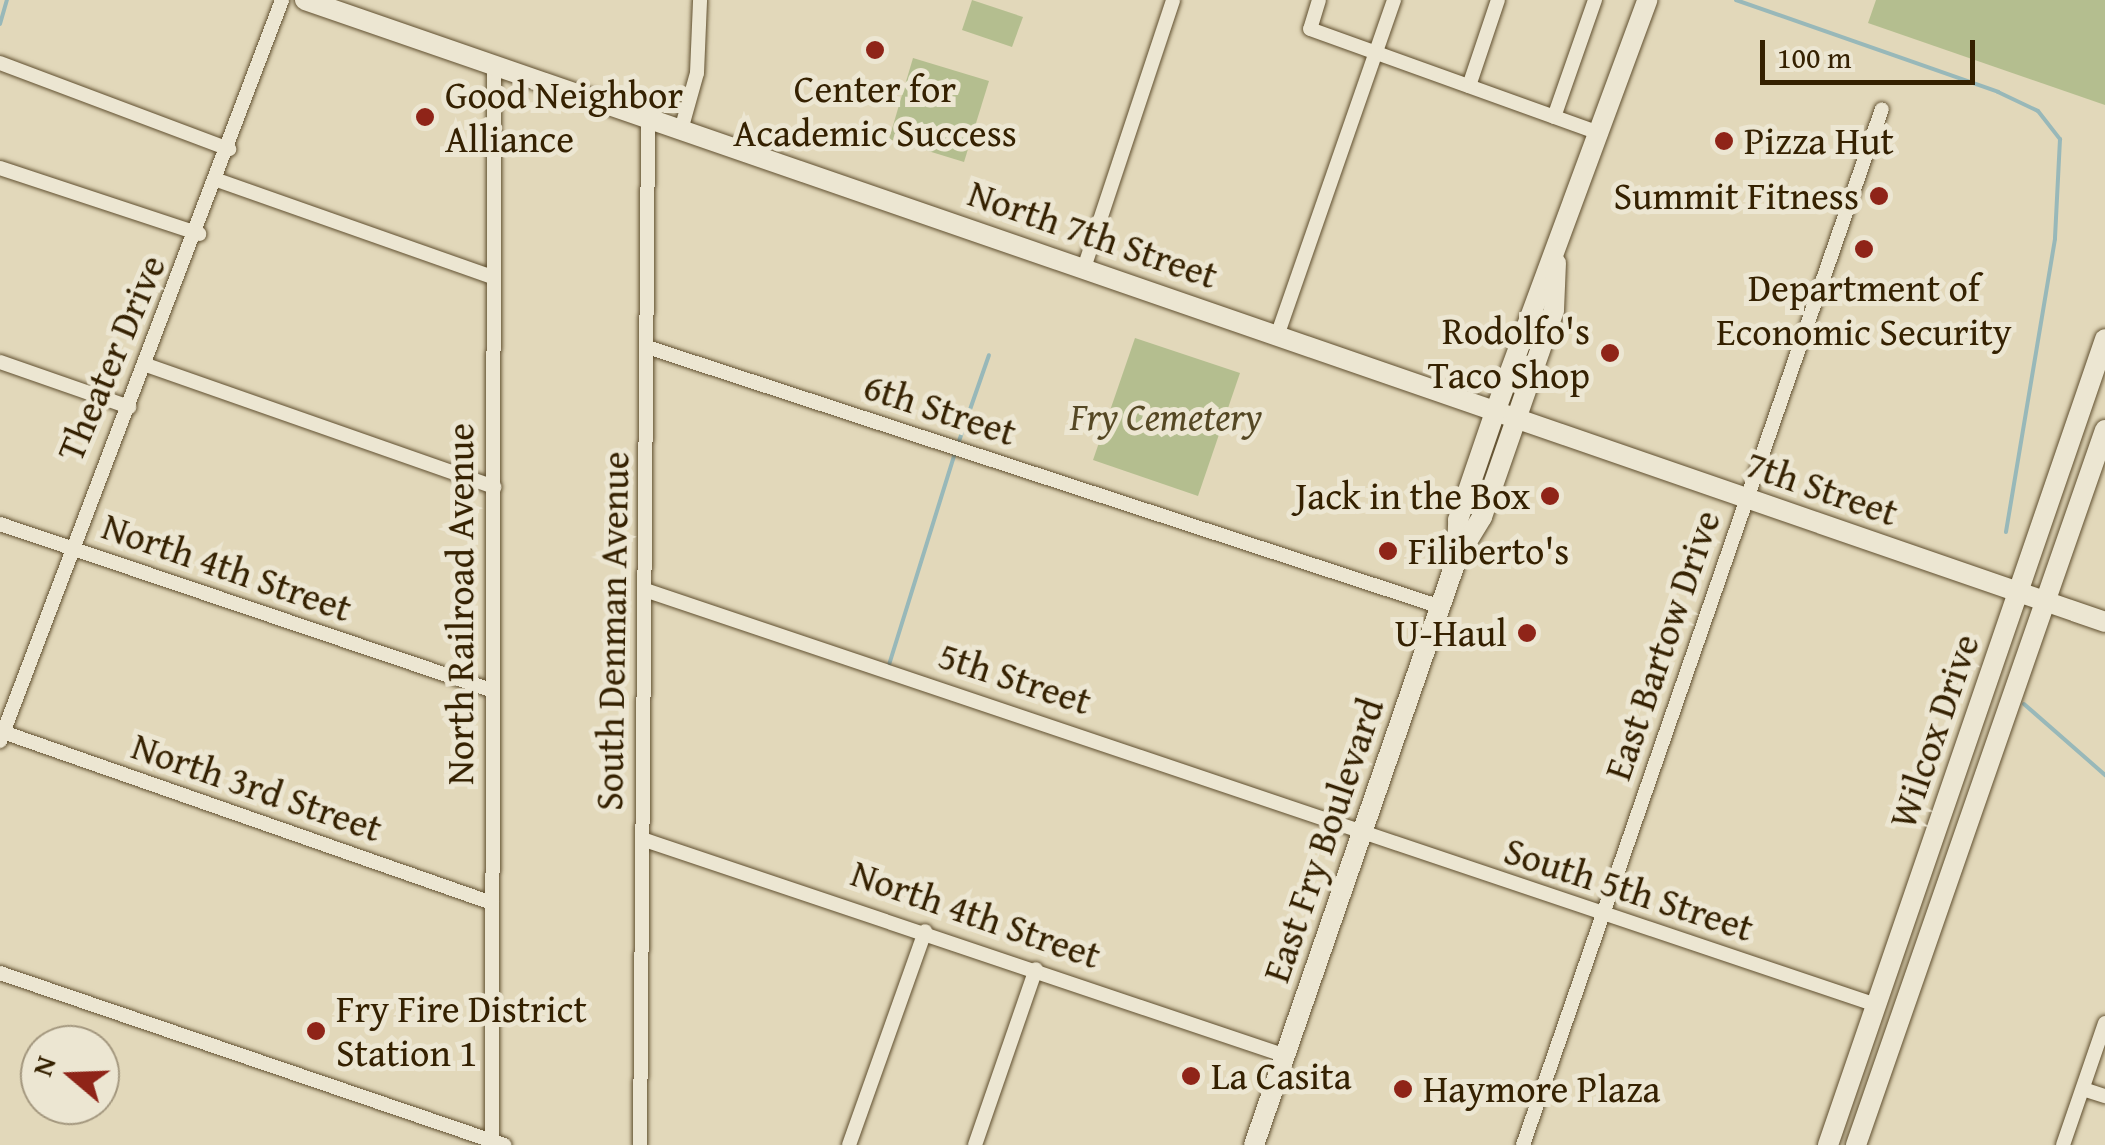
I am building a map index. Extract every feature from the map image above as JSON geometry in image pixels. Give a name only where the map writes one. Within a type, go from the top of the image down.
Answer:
[{"type":"main road","name":"North 7th Street","points":[[305,0],[348,7],[681,130],[1516,419]]},
{"type":"main road","name":"East Fry Boulevard","points":[[1457,558],[1458,520],[1495,412],[1556,263],[1647,0]]},
{"type":"main road","name":"East Fry Boulevard","points":[[1254,1145],[1457,558],[1482,517],[1554,310],[1556,263]]},
{"type":"main road","name":"Wilcox Drive","points":[[1828,1145],[2105,339]]},
{"type":"main road","name":"7th Street","points":[[1516,419],[2105,622]]},
{"type":"main road","name":"Wilcox Drive","points":[[1856,1145],[2105,430]]},
{"type":"street","name":"Theater Drive","points":[[1,735],[69,548],[149,366],[282,0]]},
{"type":"street","points":[[681,130],[697,73],[700,0]]},
{"type":"street","points":[[1084,268],[1174,0]]},
{"type":"street","points":[[1320,0],[1310,29],[1601,134]]},
{"type":"street","points":[[1276,336],[1394,0]]},
{"type":"street","points":[[1469,86],[1498,0]]},
{"type":"street","points":[[1554,117],[1594,0]]},
{"type":"street","points":[[0,64],[228,149]]},
{"type":"street","name":"North Railroad Avenue","points":[[494,64],[490,276],[496,1144]]},
{"type":"street","name":"East Bartow Drive","points":[[1522,1145],[1882,109]]},
{"type":"street","name":"South Denman Avenue","points":[[640,1145],[648,118]]},
{"type":"street","points":[[0,168],[199,234]]},
{"type":"street","points":[[218,180],[490,276]]},
{"type":"street","name":"6th Street","points":[[646,347],[1441,608]]},
{"type":"street","points":[[0,362],[129,407]]},
{"type":"street","points":[[149,366],[494,487]]},
{"type":"street","name":"North 4th Street","points":[[0,524],[492,690]]},
{"type":"street","name":"5th Street","points":[[645,590],[1362,834]]},
{"type":"street","name":"North 3rd Street","points":[[1,735],[492,904]]},
{"type":"street","name":"South 5th Street","points":[[1362,834],[1876,1006]]},
{"type":"street","name":"North 4th Street","points":[[642,839],[925,931],[1286,1056]]},
{"type":"street","points":[[849,1145],[925,931]]},
{"type":"street","points":[[975,1145],[1036,969]]},
{"type":"street","points":[[0,973],[496,1144]]},
{"type":"street","points":[[2063,1145],[2105,1023]]},
{"type":"street","points":[[2082,1088],[2105,1096]]},
{"type":"green space","points":[[972,0],[1023,17],[1012,47],[962,30]]},
{"type":"green space","points":[[1876,0],[2105,0],[2105,105],[1868,23]]},
{"type":"green space","points":[[913,58],[989,81],[964,162],[889,139]]},
{"type":"green space","name":"Fry Cemetery","points":[[1135,338],[1240,373],[1198,496],[1093,460]]},
{"type":"waterway","points":[[0,24],[7,0]]},
{"type":"waterway","points":[[1736,0],[1998,92],[2038,111],[2060,139],[2055,239],[2006,532]]},
{"type":"waterway","points":[[958,444],[989,355]]},
{"type":"waterway","points":[[888,668],[955,453]]},
{"type":"waterway","points":[[2024,704],[2105,775]]},
{"type":"place","name":"Center for Academic Success","points":[[875,50]]},
{"type":"place","name":"Good Neighbor Alliance","points":[[425,117]]},
{"type":"place","name":"Pizza Hut","points":[[1724,141]]},
{"type":"place","name":"Summit Fitness","points":[[1879,196]]},
{"type":"place","name":"Department of Economic Security","points":[[1864,249]]},
{"type":"place","name":"Rodolfo's Taco Shop","points":[[1610,353]]},
{"type":"place","name":"Jack in the Box","points":[[1550,496]]},
{"type":"place","name":"Filiberto's","points":[[1388,551]]},
{"type":"place","name":"U-Haul","points":[[1527,633]]},
{"type":"place","name":"Fry Fire District Station 1","points":[[316,1031]]},
{"type":"place","name":"La Casita","points":[[1191,1076]]},
{"type":"place","name":"Haymore Plaza","points":[[1403,1089]]}]
